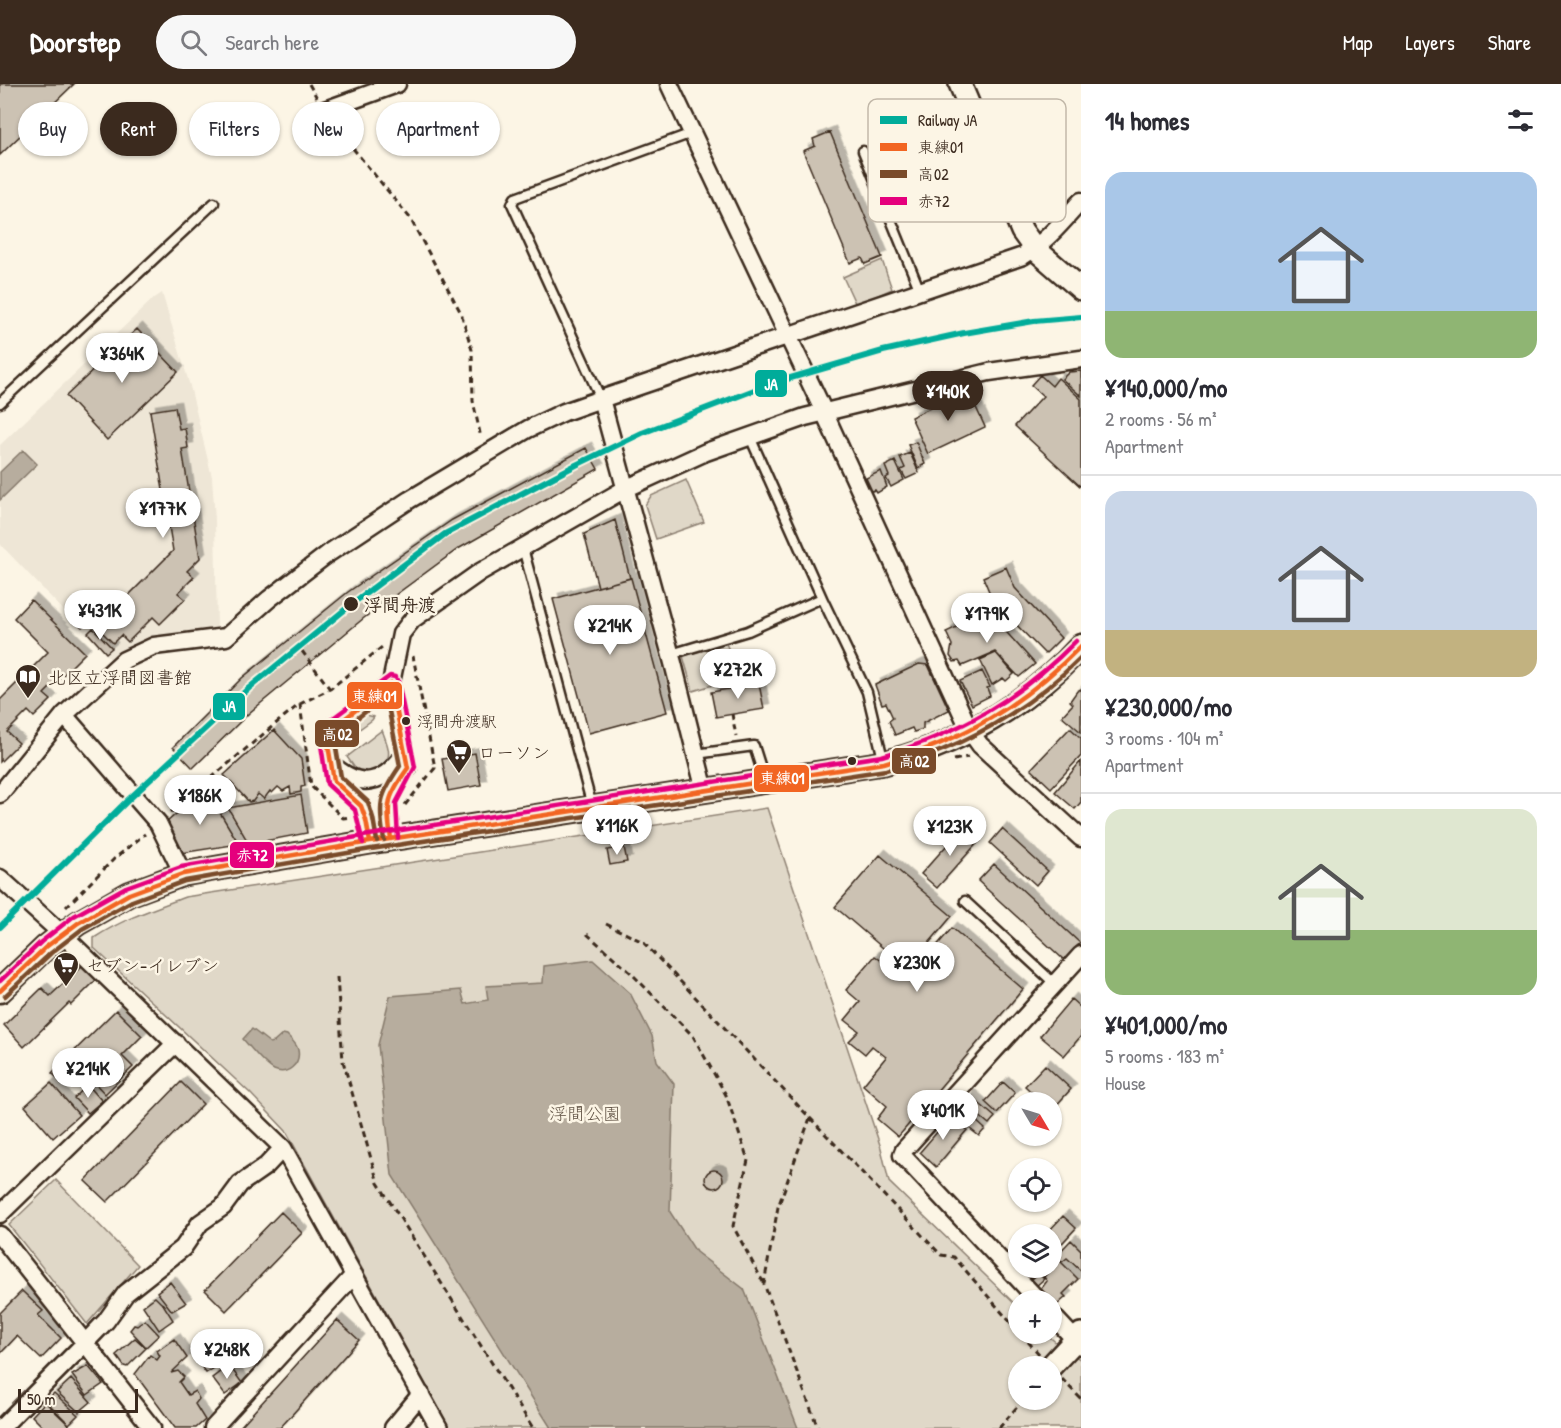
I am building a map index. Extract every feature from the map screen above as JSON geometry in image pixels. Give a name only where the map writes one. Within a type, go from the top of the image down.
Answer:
[{"type":"main road","points":[[0,991],[61,923],[183,874],[884,763],[928,750],[970,731],[1014,706],[1038,689],[1081,646]]},
{"type":"street","points":[[347,102],[397,84]]},
{"type":"street","points":[[669,84],[824,412],[970,731],[980,745],[1081,838]]},
{"type":"street","points":[[960,84],[966,99]]},
{"type":"street","points":[[1066,217],[1081,201]]},
{"type":"street","points":[[1018,222],[1035,249],[1073,274],[1081,290]]},
{"type":"street","points":[[0,794],[64,715],[124,660],[154,646],[226,637],[269,599],[329,553],[409,500],[528,429],[564,412],[601,399],[1023,256],[1035,249],[1061,222]]},
{"type":"street","points":[[381,841],[387,806],[393,789],[408,768],[391,683],[398,656],[398,644],[406,627],[480,572],[625,489],[706,452],[750,436],[824,412],[989,372],[1081,359]]},
{"type":"street","points":[[601,399],[705,790]]},
{"type":"street","points":[[381,841],[365,809],[334,781],[326,733],[391,683]]},
{"type":"street","points":[[64,715],[158,823],[183,874]]},
{"type":"street","points":[[331,764],[342,774],[366,782],[385,775],[397,765],[405,753]]},
{"type":"street","points":[[0,878],[61,923],[176,1043],[283,1148],[440,1428]]},
{"type":"street","points":[[1029,1290],[902,1155],[904,1150],[1081,955]]},
{"type":"street","points":[[0,1214],[176,1043]]},
{"type":"street","points":[[1,1428],[106,1321],[126,1293],[183,1248],[200,1223],[223,1207],[240,1184],[266,1166],[283,1148]]},
{"type":"street","points":[[0,1235],[152,1428]]},
{"type":"street","points":[[213,1428],[354,1275]]},
{"type":"street","points":[[1062,1324],[1079,1340],[1062,1356]]},
{"type":"street","points":[[393,1428],[420,1394]]},
{"type":"lane","points":[[601,399],[512,204],[515,198],[692,133]]},
{"type":"lane","points":[[863,151],[868,163]]},
{"type":"lane","points":[[0,403],[214,203]]},
{"type":"lane","points":[[892,222],[920,291]]},
{"type":"lane","points":[[750,436],[822,598],[867,692],[884,763]]},
{"type":"lane","points":[[523,548],[593,809]]},
{"type":"lane","points":[[670,654],[748,631],[822,598]]},
{"type":"lane","points":[[696,754],[754,746],[765,782]]},
{"type":"lane","points":[[965,902],[1055,984]]},
{"type":"path","points":[[309,84],[320,102]]},
{"type":"path","points":[[360,156],[410,218],[461,313],[472,350],[473,401],[485,454]]},
{"type":"path","points":[[61,923],[114,859],[300,704],[330,689],[387,643]]},
{"type":"path","points":[[401,810],[435,768],[411,646]]},
{"type":"path","points":[[302,651],[330,689]]},
{"type":"path","points":[[300,704],[311,786],[343,818],[351,817],[350,825]]},
{"type":"path","points":[[732,714],[738,748]]},
{"type":"path","points":[[606,924],[644,942],[941,1255],[954,1257],[1008,1318]]},
{"type":"path","points":[[586,934],[630,972],[693,1036],[726,1095],[748,1160],[733,1226],[764,1284],[818,1428]]},
{"type":"path","points":[[337,976],[343,1061],[378,1183],[533,1428]]},
{"type":"path","points":[[764,1284],[778,1207],[810,1118]]},
{"type":"path","points":[[1031,1344],[1041,1356]]},
{"type":"path","points":[[1062,1379],[1081,1399]]},
{"type":"path","points":[[999,1428],[1014,1410]]},
{"type":"shaded area","points":[[162,293],[190,386],[212,477],[217,629],[150,639],[113,662],[0,544],[0,445]]},
{"type":"shaded area","points":[[23,450],[37,464],[0,500],[0,472]]},
{"type":"shaded area","points":[[593,960],[630,993],[652,1036],[657,1061],[674,1084],[670,1212],[696,1252],[744,1289],[798,1428],[551,1428],[392,1175],[378,1045],[390,996],[461,990],[465,1004],[488,1000],[486,986],[543,983],[544,966]]},
{"type":"shaded area","points":[[252,1029],[270,1043],[283,1034],[287,1035],[297,1048],[297,1060],[292,1068],[284,1071],[274,1070],[257,1056],[243,1039]]},
{"type":"green space","points":[[882,260],[892,289],[856,305],[843,277]]},
{"type":"green space","points":[[686,480],[704,522],[656,539],[645,505],[651,496]]},
{"type":"green space","points":[[726,643],[739,677],[693,691],[683,656]]},
{"type":"green space","points":[[362,714],[374,717],[340,743],[339,733]]},
{"type":"green space","points":[[382,730],[388,751],[387,760],[370,774],[357,771],[347,757]]},
{"type":"green space","name":"浮間公園","points":[[767,808],[881,1148],[889,1182],[1008,1297],[1008,1344],[1058,1344],[1081,1360],[1081,1428],[450,1428],[286,1131],[250,1093],[94,948],[94,938],[138,915],[185,897]]},
{"type":"green space","points":[[56,1180],[138,1265],[87,1324],[9,1225]]},
{"type":"building","points":[[0,84],[74,84],[55,102],[18,102],[18,138],[0,155]]},
{"type":"building","points":[[830,132],[882,257],[865,264],[862,258],[850,263],[803,151],[815,146],[813,139]]},
{"type":"building","points":[[137,329],[178,372],[107,440],[66,396]]},
{"type":"building","points":[[1081,371],[1081,396],[1062,379],[1069,372]]},
{"type":"building","points":[[1040,375],[1052,386],[1058,378],[1081,399],[1081,487],[1015,426],[1043,396],[1031,385]]},
{"type":"building","points":[[968,390],[985,427],[928,454],[911,417]]},
{"type":"building","points":[[175,407],[179,429],[185,428],[188,448],[182,449],[200,558],[187,571],[194,577],[178,593],[185,599],[160,624],[153,617],[128,642],[121,635],[113,643],[97,627],[173,551],[150,411]]},
{"type":"building","points":[[916,442],[925,464],[918,468],[908,445]]},
{"type":"building","points":[[586,448],[598,469],[458,549],[364,618],[249,713],[193,768],[173,747],[242,678],[348,592],[452,520]]},
{"type":"building","points":[[910,453],[919,473],[906,479],[901,470],[905,468],[900,457]]},
{"type":"building","points":[[895,461],[904,480],[891,487],[886,478],[889,476],[885,466]]},
{"type":"building","points":[[881,471],[887,487],[877,493],[875,490],[872,491],[866,478]]},
{"type":"building","points":[[615,520],[630,578],[598,587],[584,534]]},
{"type":"building","points":[[1006,567],[1015,588],[1061,638],[1045,654],[993,601],[983,577]]},
{"type":"building","points":[[631,578],[667,712],[589,733],[553,599]]},
{"type":"building","points":[[31,600],[85,653],[44,694],[51,700],[34,717],[28,711],[7,732],[19,743],[0,762],[0,700],[48,652],[14,618]]},
{"type":"building","points":[[73,604],[89,621],[82,627],[66,610]]},
{"type":"building","points":[[995,609],[1000,625],[1035,664],[1019,677],[995,652],[962,666],[959,661],[954,662],[950,656],[952,645],[946,632]]},
{"type":"building","points":[[93,628],[112,648],[106,653],[88,633]]},
{"type":"building","points":[[996,653],[1014,674],[1006,681],[1003,678],[992,685],[980,660]]},
{"type":"building","points":[[919,664],[928,665],[949,710],[923,723],[923,729],[914,732],[912,728],[895,735],[889,721],[893,718],[886,703],[882,704],[875,685]]},
{"type":"building","points":[[982,671],[990,687],[987,688],[990,696],[972,705],[960,681]]},
{"type":"building","points":[[759,684],[764,709],[716,717],[711,692]]},
{"type":"building","points":[[1081,689],[1081,732],[1062,716],[1073,704],[1070,701],[1077,691]]},
{"type":"building","points":[[1070,728],[1081,738],[1081,756],[1051,788],[1031,769]]},
{"type":"building","points":[[274,730],[301,759],[305,786],[301,787],[301,792],[291,794],[290,787],[283,791],[278,787],[272,793],[270,791],[264,799],[258,794],[253,801],[249,802],[224,775]]},
{"type":"building","points":[[475,753],[481,785],[448,791],[442,759]]},
{"type":"building","points":[[1081,761],[1081,802],[1075,809],[1055,792]]},
{"type":"building","points":[[205,788],[239,844],[181,853],[166,823]]},
{"type":"building","points":[[301,795],[307,833],[249,844],[228,808]]},
{"type":"building","points":[[964,826],[979,841],[937,888],[921,874]]},
{"type":"building","points":[[1002,829],[1048,871],[1036,885],[990,843]]},
{"type":"building","points":[[624,847],[627,862],[610,865],[607,850]]},
{"type":"building","points":[[880,855],[952,916],[902,972],[909,978],[952,928],[1023,989],[898,1137],[877,1119],[887,1106],[863,1085],[886,1057],[872,1046],[865,1054],[849,1041],[859,1031],[845,1020],[860,1002],[846,990],[875,956],[883,962],[890,954],[835,907]]},
{"type":"building","points":[[994,864],[1080,943],[1064,960],[978,881]]},
{"type":"building","points":[[83,965],[97,979],[24,1047],[4,1025],[42,988],[50,996]]},
{"type":"building","points":[[1071,999],[1081,1008],[1081,1036],[1064,1056],[1040,1036]]},
{"type":"building","points":[[116,1010],[142,1036],[122,1056],[133,1067],[105,1094],[90,1078],[94,1074],[85,1066],[65,1086],[52,1073]]},
{"type":"building","points":[[1045,1065],[1071,1089],[1062,1099],[1062,1092],[1031,1092],[1025,1086]]},
{"type":"building","points":[[181,1082],[203,1104],[107,1202],[85,1181]]},
{"type":"building","points":[[1003,1082],[1014,1092],[1008,1092],[1008,1101],[997,1113],[985,1102]]},
{"type":"building","points":[[51,1083],[79,1115],[53,1138],[25,1106]]},
{"type":"building","points":[[88,1085],[102,1101],[88,1113],[74,1098]]},
{"type":"building","points":[[968,1094],[995,1117],[989,1124],[966,1105]]},
{"type":"building","points":[[962,1108],[985,1129],[979,1136],[950,1113]]},
{"type":"building","points":[[951,1116],[967,1130],[936,1167],[920,1152]]},
{"type":"building","points":[[710,1170],[718,1170],[723,1175],[721,1186],[710,1188],[705,1183],[705,1175]]},
{"type":"building","points":[[281,1212],[302,1233],[226,1311],[205,1290]]},
{"type":"building","points":[[1063,1216],[1076,1228],[1062,1243],[1062,1224],[1055,1224]]},
{"type":"building","points":[[1071,1240],[1081,1250],[1081,1271],[1067,1258],[1062,1262],[1062,1250]]},
{"type":"building","points":[[1062,1263],[1078,1279],[1063,1294],[1066,1297],[1062,1301],[1062,1290],[1041,1289],[1047,1281],[1045,1278],[1062,1278]]},
{"type":"building","points":[[1033,1278],[1044,1279],[1035,1287],[1030,1281]]},
{"type":"building","points":[[170,1282],[186,1303],[172,1311],[157,1292]]},
{"type":"building","points":[[22,1291],[43,1311],[38,1315],[61,1338],[41,1359],[17,1336],[0,1354],[0,1313]]},
{"type":"building","points":[[155,1297],[163,1304],[173,1320],[159,1330],[143,1306]]},
{"type":"building","points":[[145,1320],[159,1335],[146,1347],[130,1330],[134,1325],[137,1326]]},
{"type":"building","points":[[337,1320],[359,1340],[280,1428],[239,1428]]},
{"type":"building","points":[[135,1338],[146,1348],[127,1367],[124,1366],[116,1355]]},
{"type":"building","points":[[174,1339],[187,1358],[171,1373],[178,1371],[184,1377],[179,1382],[188,1395],[195,1391],[199,1399],[195,1404],[205,1420],[196,1428],[175,1428],[135,1374],[150,1355],[157,1360],[160,1356],[157,1351]]},
{"type":"building","points":[[218,1347],[227,1360],[206,1373],[198,1362]]},
{"type":"building","points":[[229,1365],[242,1383],[225,1395],[212,1378]]},
{"type":"building","points":[[88,1366],[103,1384],[87,1395],[72,1375]]},
{"type":"building","points":[[71,1379],[91,1402],[79,1412],[57,1392]]},
{"type":"building","points":[[54,1393],[78,1415],[69,1424],[50,1405],[53,1401],[50,1397]]},
{"type":"building","points":[[45,1402],[69,1425],[66,1428],[44,1428],[32,1416]]},
{"type":"rail line","name":"JA","points":[[0,927],[127,801],[249,688],[353,603],[445,534],[642,433],[770,384],[883,351],[964,333],[1034,321],[1081,317]]},
{"type":"transit line","name":"赤72","points":[[0,981],[41,942],[74,916],[126,887],[181,867],[369,835],[882,756],[937,736],[987,712],[1033,680],[1076,641]]},
{"type":"transit line","name":"東練01","points":[[0,991],[46,947],[78,923],[129,894],[183,874],[370,842],[884,763],[940,743],[991,718],[1037,686],[1081,646]]},
{"type":"transit line","name":"高02","points":[[5,996],[51,953],[82,929],[132,901],[185,881],[371,849],[886,770],[940,751],[991,726],[1038,695],[1081,657]]},
{"type":"transit line","name":"赤72","points":[[363,843],[355,810],[327,784],[319,732],[321,727],[390,676],[395,677],[398,681],[415,767],[396,803],[398,838]]},
{"type":"transit line","name":"東練01","points":[[370,842],[361,806],[334,781],[326,733],[391,683],[408,768],[396,786],[390,801],[391,839]]},
{"type":"transit line","name":"高02","points":[[377,841],[368,802],[341,777],[334,736],[386,696],[400,766],[388,785],[382,801],[381,817],[384,840]]},
{"type":"place","name":"浮間舟渡","points":[[351,604]]},
{"type":"place","name":"北区立浮間図書館","points":[[28,700]]},
{"type":"place","name":"浮間舟渡駅","points":[[406,721]]},
{"type":"place","name":"ローソン","points":[[459,775]]},
{"type":"place","name":"セブン-イレブン","points":[[66,988]]}]
